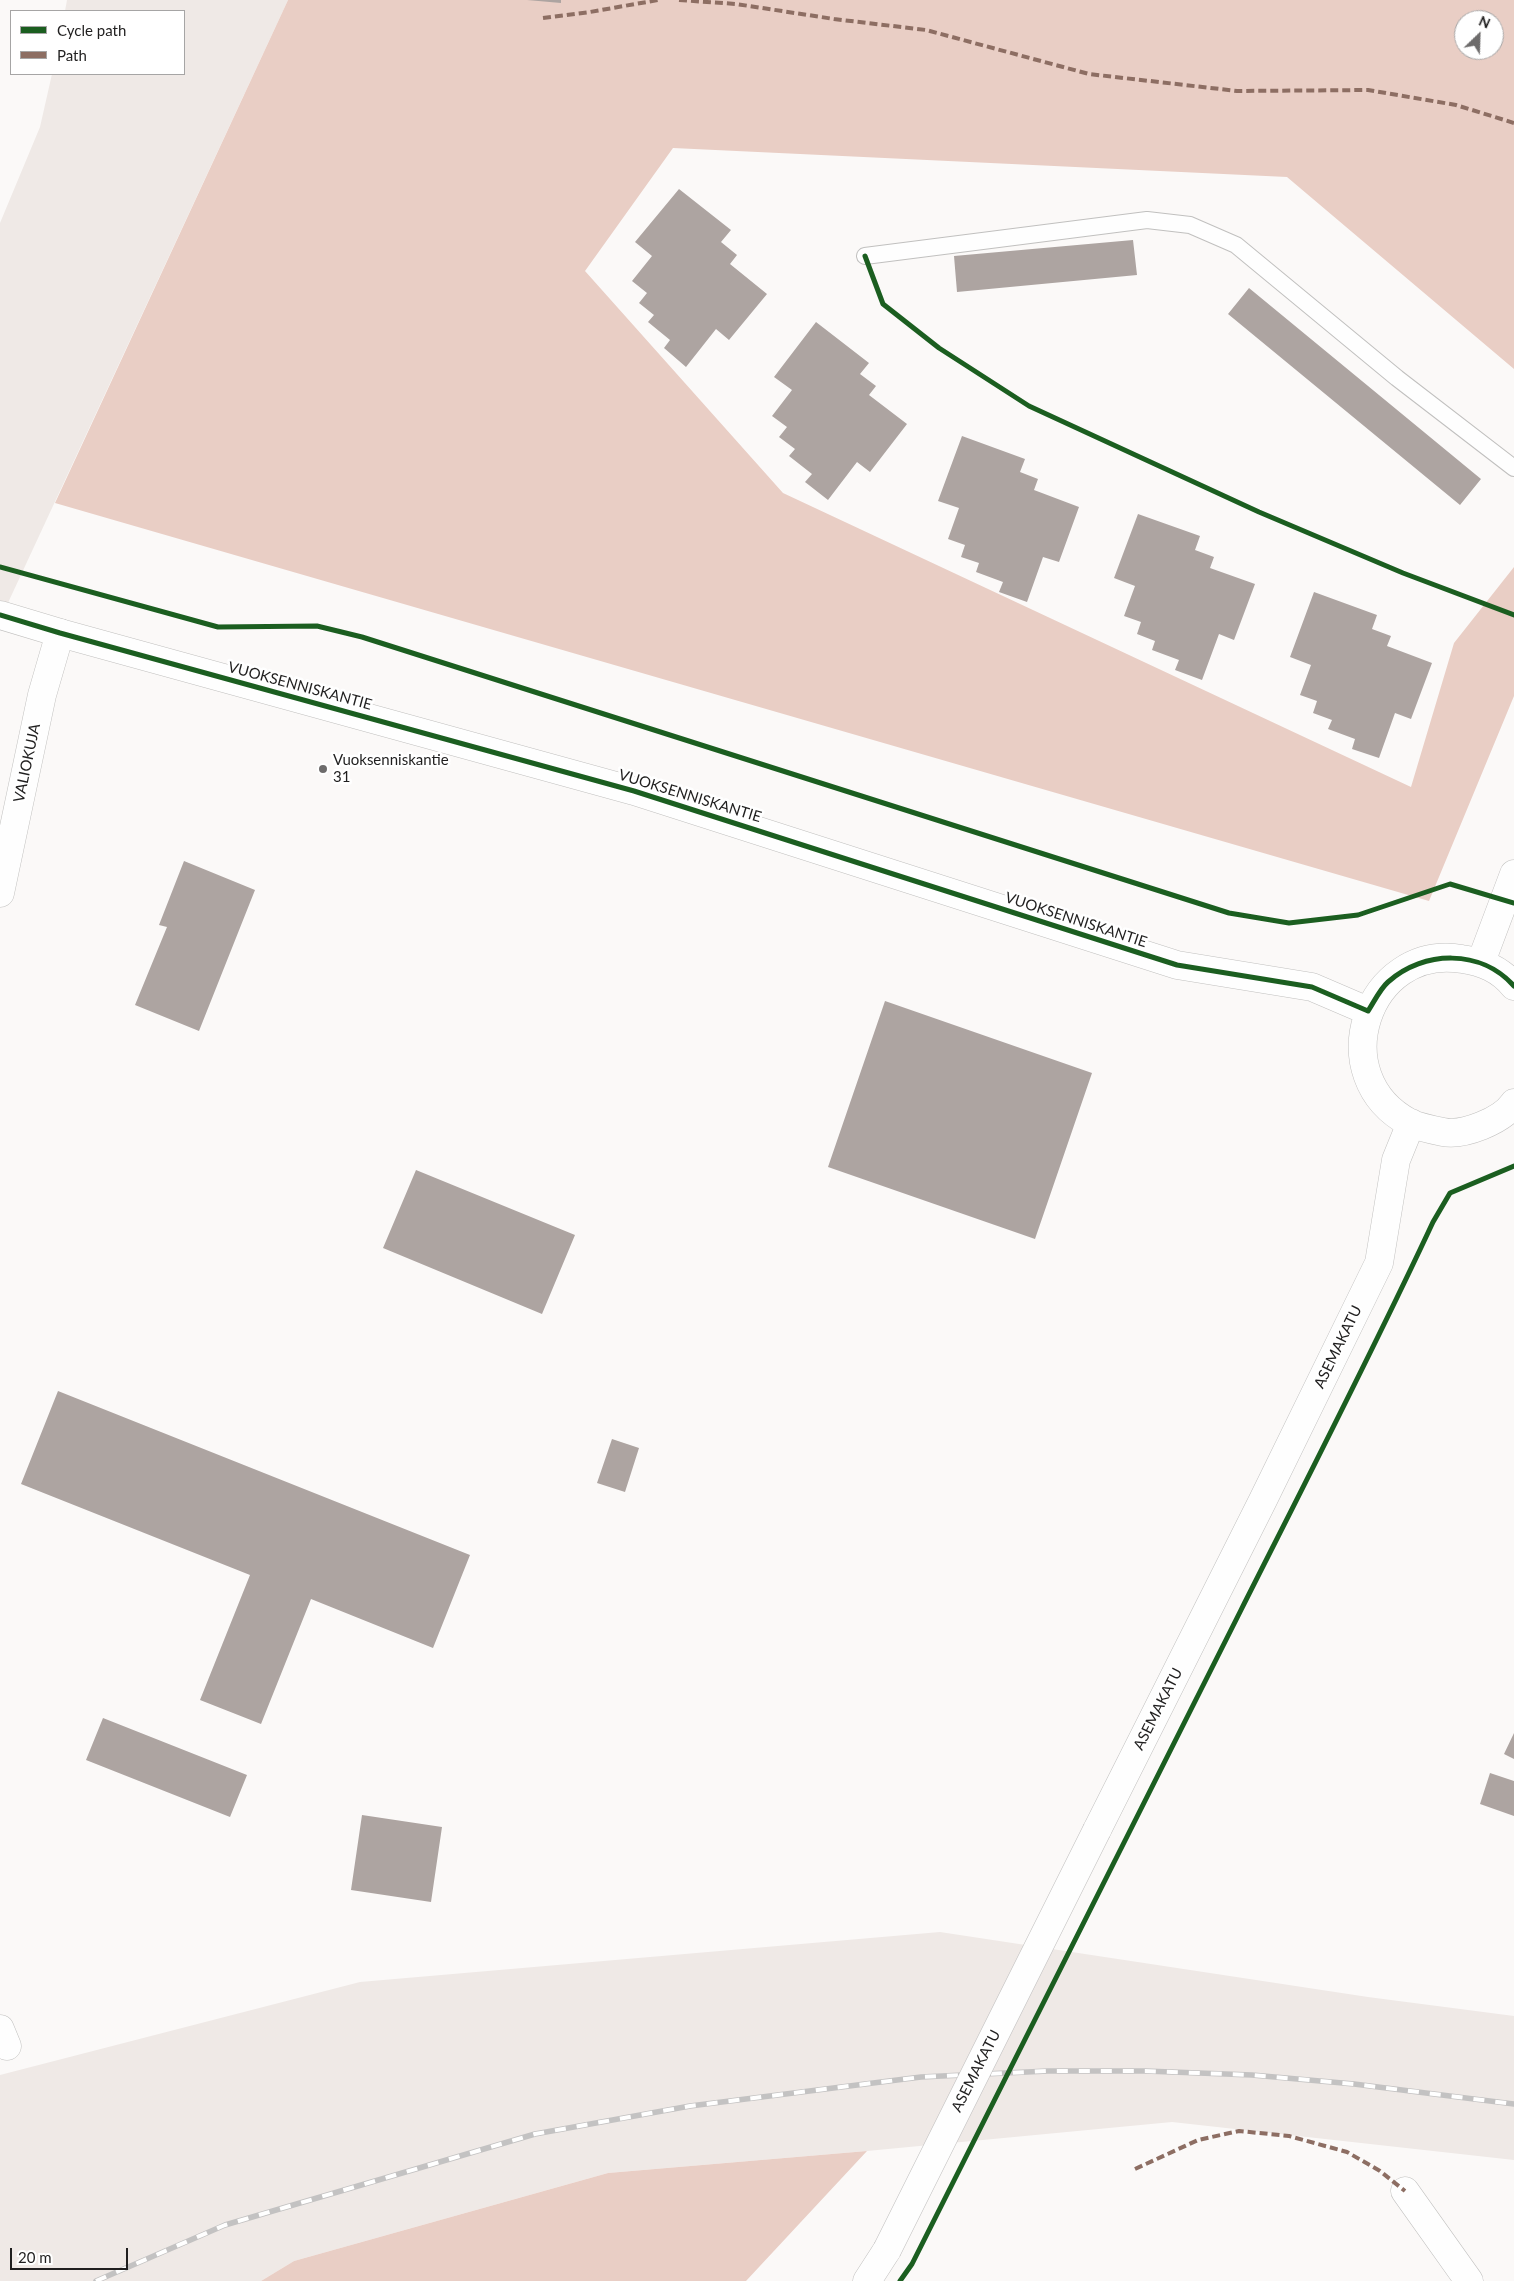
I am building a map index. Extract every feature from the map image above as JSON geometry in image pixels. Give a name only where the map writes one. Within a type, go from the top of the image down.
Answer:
[{"type":"street","name":"VUOKSENNISKANTIE","points":[[0,615],[634,791],[1177,966],[1312,988],[1368,1011]]},
{"type":"street","name":"VALIOKUJA","points":[[0,893],[42,695],[60,633]]},
{"type":"street","points":[[1481,962],[1514,874]]},
{"type":"street","points":[[1514,986],[1506,976],[1481,962],[1448,956],[1415,963],[1387,982],[1368,1011],[1362,1036],[1363,1063],[1373,1088],[1389,1109],[1411,1124],[1445,1132],[1480,1127],[1511,1108],[1514,1104]]},
{"type":"street","name":"ASEMAKATU","points":[[867,2281],[887,2250],[1259,1509],[1379,1263],[1396,1160],[1411,1124]]},
{"type":"street","points":[[1406,2191],[1469,2281]]},
{"type":"lane","points":[[865,256],[1147,220],[1190,225],[1236,245],[1397,378],[1514,468]]},
{"type":"shaded area","points":[[67,0],[288,0],[0,620],[0,223],[40,127],[52,75],[185,75],[185,10],[65,10]]},
{"type":"shaded area","points":[[288,0],[1514,0],[1514,369],[1287,177],[673,148],[585,271],[783,493],[1411,787],[1454,643],[1514,567],[1514,696],[1429,901],[55,503]]},
{"type":"shaded area","points":[[940,1932],[1368,1997],[1514,2016],[1514,2160],[1172,2122],[608,2173],[294,2261],[261,2281],[0,2281],[0,2075],[360,1982]]},
{"type":"shaded area","points":[[867,2151],[746,2281],[261,2281],[294,2261],[608,2173]]},
{"type":"building","points":[[527,0],[561,0],[561,3]]},
{"type":"building","points":[[679,189],[731,230],[721,242],[737,255],[730,264],[767,294],[729,340],[716,329],[686,367],[664,348],[670,340],[648,322],[654,315],[639,303],[647,293],[632,281],[652,256],[635,242]]},
{"type":"building","points":[[1133,240],[1137,275],[957,292],[954,256]]},
{"type":"building","points":[[1249,288],[1481,479],[1460,505],[1228,314]]},
{"type":"building","points":[[816,322],[869,363],[860,374],[876,386],[869,395],[907,424],[870,472],[857,462],[828,500],[805,482],[812,474],[789,456],[795,449],[779,437],[787,427],[772,416],[792,390],[774,377]]},
{"type":"building","points":[[962,436],[1025,459],[1020,472],[1038,479],[1034,490],[1079,507],[1059,562],[1043,557],[1027,602],[999,592],[1003,582],[976,572],[979,563],[961,557],[965,545],[948,539],[959,508],[938,501]]},
{"type":"building","points":[[1138,514],[1200,536],[1195,550],[1214,557],[1210,568],[1255,584],[1234,640],[1219,634],[1202,680],[1175,670],[1179,660],[1152,650],[1155,641],[1137,634],[1141,622],[1124,616],[1135,586],[1114,578]]},
{"type":"building","points":[[1314,592],[1377,615],[1372,629],[1391,636],[1387,646],[1432,663],[1411,719],[1395,713],[1379,758],[1352,749],[1355,739],[1328,729],[1332,720],[1313,713],[1317,701],[1300,695],[1311,665],[1290,657]]},
{"type":"building","points":[[184,861],[255,890],[199,1031],[135,1005],[167,927],[159,925]]},
{"type":"building","points":[[885,1001],[1092,1073],[1035,1239],[828,1167]]},
{"type":"building","points":[[416,1170],[575,1235],[542,1314],[383,1248]]},
{"type":"building","points":[[58,1391],[470,1555],[433,1648],[311,1599],[261,1724],[200,1700],[250,1575],[21,1484]]},
{"type":"building","points":[[612,1439],[639,1448],[625,1492],[597,1483]]},
{"type":"building","points":[[103,1718],[247,1775],[230,1817],[86,1760]]},
{"type":"building","points":[[1514,1733],[1514,1759],[1504,1754]]},
{"type":"building","points":[[1490,1773],[1514,1781],[1514,1816],[1480,1804]]},
{"type":"building","points":[[362,1815],[442,1827],[431,1902],[351,1890]]},
{"type":"railway","points":[[96,2281],[225,2225],[535,2134],[690,2106],[921,2077],[1048,2071],[1145,2071],[1252,2075],[1354,2084],[1514,2104]]},
{"type":"marked path","points":[[543,18],[658,0]]},
{"type":"marked path","points":[[679,0],[736,4],[834,19],[926,30],[1089,74],[1237,91],[1368,90],[1456,105],[1514,123]]},
{"type":"marked path","points":[[1135,2169],[1198,2140],[1239,2131],[1289,2136],[1347,2152],[1380,2171],[1405,2191]]},
{"type":"cycle path","points":[[865,256],[883,304],[939,348],[1029,406],[1259,512],[1403,573],[1514,615]]},
{"type":"cycle path","points":[[0,567],[218,627],[317,626],[362,637],[1229,913],[1289,923],[1358,915],[1450,884],[1514,903]]},
{"type":"cycle path","points":[[0,615],[634,791],[1177,965],[1312,987],[1368,1011],[1385,985],[1402,971],[1435,959],[1469,960],[1485,965],[1501,974],[1514,986]]},
{"type":"cycle path","points":[[900,2281],[912,2264],[1036,2019],[1338,1417],[1433,1222],[1450,1193],[1514,1166]]},
{"type":"place","name":"Vuoksenniskantie 31","points":[[323,769]]}]
